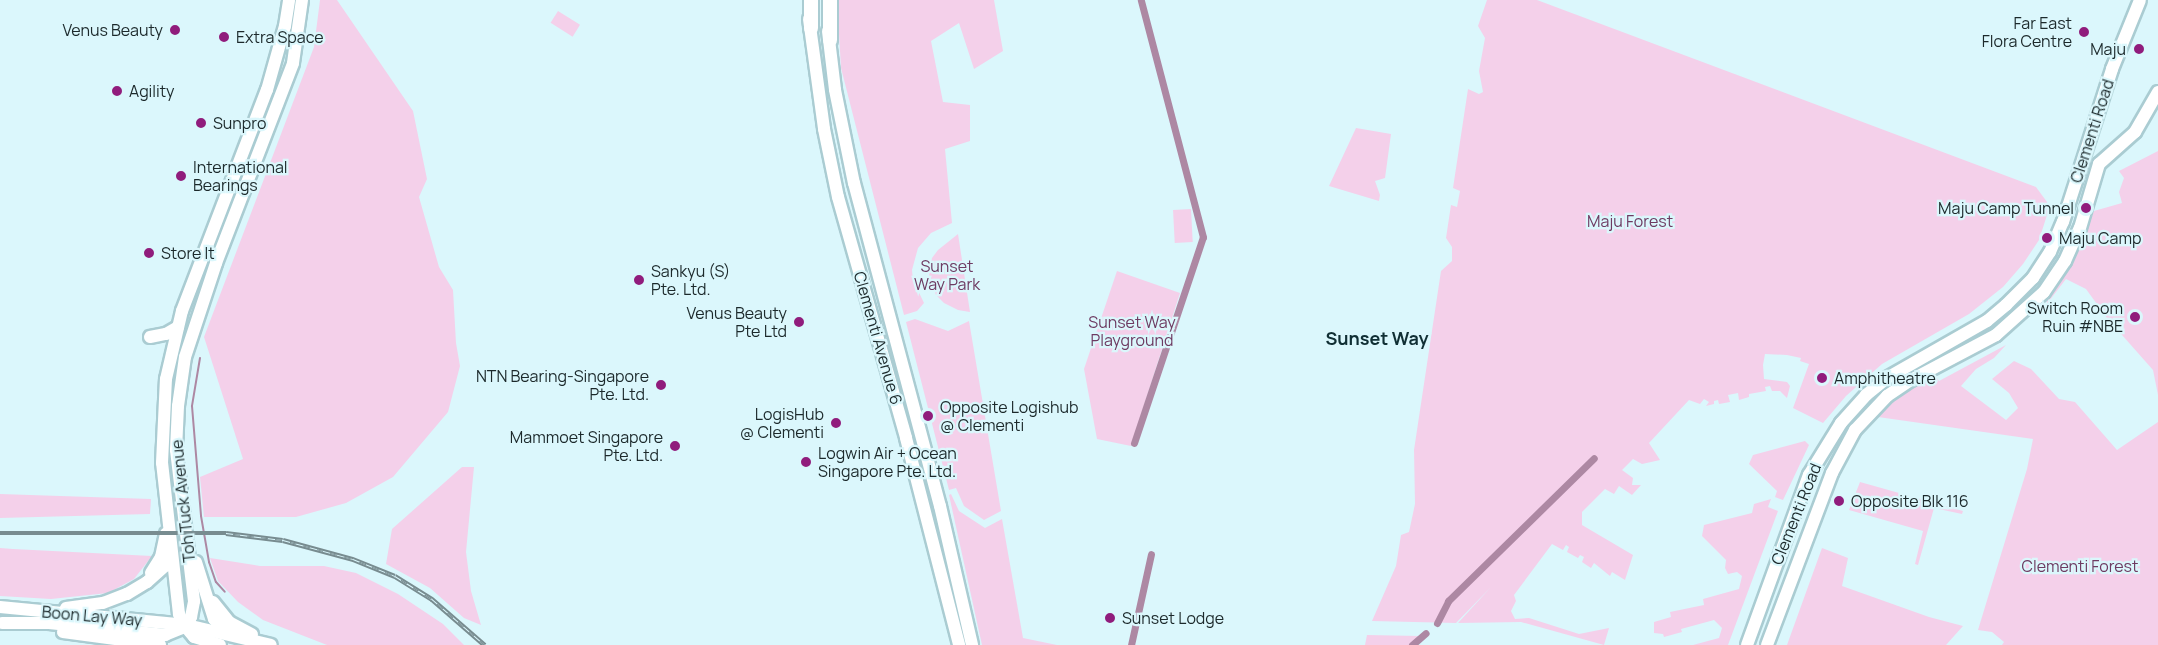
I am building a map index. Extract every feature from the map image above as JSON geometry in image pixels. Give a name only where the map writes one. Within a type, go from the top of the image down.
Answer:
[{"type":"highway","points":[[811,0],[811,28]]},
{"type":"highway","points":[[830,0],[830,40]]},
{"type":"main road","name":"Toh Tuck Avenue","points":[[185,625],[179,614],[162,463],[162,425],[166,379],[178,327],[267,90],[285,26],[289,0]]},
{"type":"main road","name":"Toh Tuck Avenue","points":[[185,625],[194,602],[176,450],[178,406],[185,357],[213,272],[293,63],[302,0]]},
{"type":"main road","name":"Clementi Avenue 6","points":[[805,0],[811,28],[824,129],[838,197],[952,586],[972,645]]},
{"type":"main road","name":"Clementi Avenue 6","points":[[825,0],[836,90],[854,183],[938,495],[959,645]]},
{"type":"main road","name":"Clementi Road","points":[[1747,645],[1801,493],[1822,451],[1841,423],[1866,395],[1887,378],[1987,321],[2022,291],[2050,252],[2063,222],[2112,69],[2140,0]]},
{"type":"main road","name":"Clementi Road","points":[[1767,645],[1832,473],[1855,430],[1887,396],[1911,380],[1996,335],[2044,292],[2065,261],[2080,228],[2099,164],[2135,132],[2158,92]]},
{"type":"main road","points":[[2084,158],[2090,165],[2099,164]]},
{"type":"main road","points":[[150,337],[166,334],[178,327]]},
{"type":"main road","points":[[184,516],[200,577],[216,623],[228,634]]},
{"type":"main road","points":[[127,594],[158,564],[164,548],[168,519]]},
{"type":"main road","points":[[38,611],[103,603],[127,594],[147,582],[165,566],[170,559],[171,548]]},
{"type":"main road","points":[[200,577],[223,616],[236,626],[273,645]]},
{"type":"main road","name":"Boon Lay Way","points":[[0,608],[185,625],[273,645]]},
{"type":"main road","points":[[1,622],[49,623],[165,635],[185,625],[194,637],[220,645]]},
{"type":"main road","name":"Boon Lay Way","points":[[1,622],[160,645]]},
{"type":"green space","points":[[320,0],[337,0],[413,111],[427,179],[419,197],[439,267],[453,290],[456,343],[460,366],[448,412],[393,477],[346,503],[296,517],[204,517],[200,477],[243,459],[204,337],[314,47]]},
{"type":"green space","points":[[837,0],[994,0],[1003,51],[974,69],[959,23],[931,41],[943,102],[970,105],[970,141],[945,149],[952,223],[931,233],[918,248],[912,270],[913,280],[924,303],[917,311],[904,315],[841,68]]},
{"type":"green space","name":"Maju Forest","points":[[1487,0],[1537,0],[2036,187],[2047,202],[2048,212],[2039,240],[2023,264],[2003,287],[1969,314],[1882,364],[1846,396],[1823,423],[1793,408],[1809,364],[1800,361],[1801,358],[1787,355],[1765,354],[1763,365],[1764,379],[1787,382],[1790,386],[1787,398],[1780,391],[1772,391],[1770,386],[1765,387],[1766,391],[1749,394],[1749,397],[1739,400],[1738,393],[1728,395],[1730,402],[1719,404],[1718,400],[1706,406],[1709,402],[1704,399],[1700,404],[1689,400],[1649,443],[1660,460],[1642,464],[1633,459],[1622,470],[1633,478],[1632,485],[1641,485],[1632,495],[1619,486],[1614,494],[1605,489],[1582,512],[1582,525],[1633,555],[1625,580],[1612,572],[1610,576],[1594,563],[1591,568],[1582,562],[1584,557],[1580,555],[1578,558],[1567,552],[1569,547],[1566,545],[1563,550],[1552,544],[1514,595],[1516,601],[1511,611],[1515,619],[1529,618],[1579,634],[1609,628],[1604,645],[1521,622],[1458,623],[1491,587],[1456,623],[1372,621],[1396,566],[1401,535],[1409,532],[1415,504],[1414,450],[1441,271],[1452,261],[1452,247],[1446,238],[1451,205],[1457,207],[1460,191],[1453,188],[1468,89],[1479,94],[1483,92],[1479,71],[1485,38],[1478,26]]},
{"type":"green space","points":[[558,11],[580,25],[573,37],[551,23]]},
{"type":"green space","points":[[1356,128],[1391,134],[1385,178],[1375,181],[1380,195],[1379,201],[1329,186]]},
{"type":"green space","points":[[2158,151],[2158,395],[2153,370],[2107,318],[2086,289],[2066,279],[2046,305],[2049,296],[2070,264],[2094,211],[2122,203],[2119,192],[2124,178],[2119,171]]},
{"type":"green space","points":[[1191,209],[1193,242],[1175,243],[1173,210]]},
{"type":"green space","name":"Sunset Way Park","points":[[958,234],[970,312],[958,310],[944,303],[936,295],[929,275],[932,258],[938,250]]},
{"type":"green space","name":"Sunset Way Playground","points":[[1117,271],[1180,293],[1131,446],[1097,439],[1084,369]]},
{"type":"green space","points":[[915,319],[948,331],[969,321],[1001,511],[984,520],[964,506],[956,488],[949,490],[906,322]]},
{"type":"green space","name":"Clementi Forest","points":[[2006,345],[1994,358],[1976,369],[1961,386],[2006,420],[2018,408],[2009,393],[1992,379],[2014,361],[2031,369],[2059,399],[2075,402],[2117,450],[2158,422],[2158,645],[2002,645],[2004,642],[1992,632],[1978,630],[2027,469],[2033,439],[1878,417],[1891,402],[1919,383],[1935,375],[1939,381]]},
{"type":"green space","points":[[1805,441],[1809,445],[1783,500],[1775,497],[1777,491],[1749,464],[1753,455]]},
{"type":"green space","points":[[462,467],[474,467],[466,552],[471,591],[481,625],[464,618],[430,588],[386,564],[392,529]]},
{"type":"green space","points":[[1860,482],[1963,511],[1962,514],[1934,508],[1918,565],[1915,564],[1923,531],[1849,510]]},
{"type":"green space","points":[[0,494],[151,499],[150,514],[0,518]]},
{"type":"green space","points":[[951,494],[959,511],[985,528],[1002,519],[1023,638],[1057,645],[982,645],[949,495]]},
{"type":"green space","points":[[1771,499],[1768,507],[1778,511],[1728,645],[1693,645],[1719,638],[1722,628],[1714,620],[1681,629],[1682,632],[1664,637],[1663,634],[1654,633],[1654,622],[1671,617],[1670,612],[1704,605],[1703,599],[1739,589],[1742,576],[1737,572],[1728,574],[1725,568],[1726,560],[1702,536],[1704,525],[1752,513],[1754,504]]},
{"type":"green space","points":[[0,548],[152,556],[134,579],[108,593],[51,599],[0,596]]},
{"type":"green space","points":[[1822,548],[1848,558],[1842,586],[1929,617],[1963,626],[1946,645],[1787,645]]},
{"type":"green space","points":[[210,558],[260,566],[324,566],[356,573],[398,594],[443,624],[464,645],[327,645],[263,620],[238,602],[218,581]]},
{"type":"green space","points":[[1367,635],[1421,636],[1411,645],[1365,645]]},
{"type":"waterway","points":[[1134,443],[1203,237],[1141,0]]},
{"type":"waterway","points":[[200,358],[192,406],[201,516],[209,562],[216,582],[225,592]]},
{"type":"waterway","points":[[1437,623],[1448,601],[1594,458]]},
{"type":"waterway","points":[[1131,645],[1151,554]]},
{"type":"waterway","points":[[1412,645],[1426,633]]},
{"type":"railway","points":[[0,533],[226,533],[283,540],[353,559],[395,576],[432,599],[485,645]]},
{"type":"place","name":"Venus Beauty","points":[[175,30]]},
{"type":"place","name":"Far East Flora Centre","points":[[2084,32]]},
{"type":"place","name":"Extra Space","points":[[224,37]]},
{"type":"place","name":"Maju","points":[[2139,49]]},
{"type":"place","name":"Agility","points":[[117,91]]},
{"type":"place","name":"Sunpro","points":[[201,123]]},
{"type":"place","name":"International Bearings","points":[[181,176]]},
{"type":"place","name":"Maju Camp Tunnel","points":[[2086,208]]},
{"type":"place","name":"Maju Camp","points":[[2047,238]]},
{"type":"place","name":"Store It","points":[[149,253]]},
{"type":"place","name":"Sankyu (S) Pte. Ltd.","points":[[639,280]]},
{"type":"place","name":"Switch Room Ruin #NBE","points":[[2135,317]]},
{"type":"place","name":"Venus Beauty Pte Ltd","points":[[799,322]]},
{"type":"place","name":"Amphitheatre","points":[[1822,378]]},
{"type":"place","name":"NTN Bearing-Singapore Pte. Ltd.","points":[[661,385]]},
{"type":"place","name":"Opposite Logishub @ Clementi","points":[[928,416]]},
{"type":"place","name":"LogisHub @ Clementi","points":[[836,423]]},
{"type":"place","name":"Mammoet Singapore Pte. Ltd.","points":[[675,446]]},
{"type":"place","name":"Logwin Air + Ocean Singapore Pte. Ltd.","points":[[806,462]]},
{"type":"place","name":"Opposite Blk 116","points":[[1839,501]]},
{"type":"place","name":"Sunset Lodge","points":[[1110,618]]},
{"type":"district","name":"Sunset Way","points":[[1377,338]]}]
